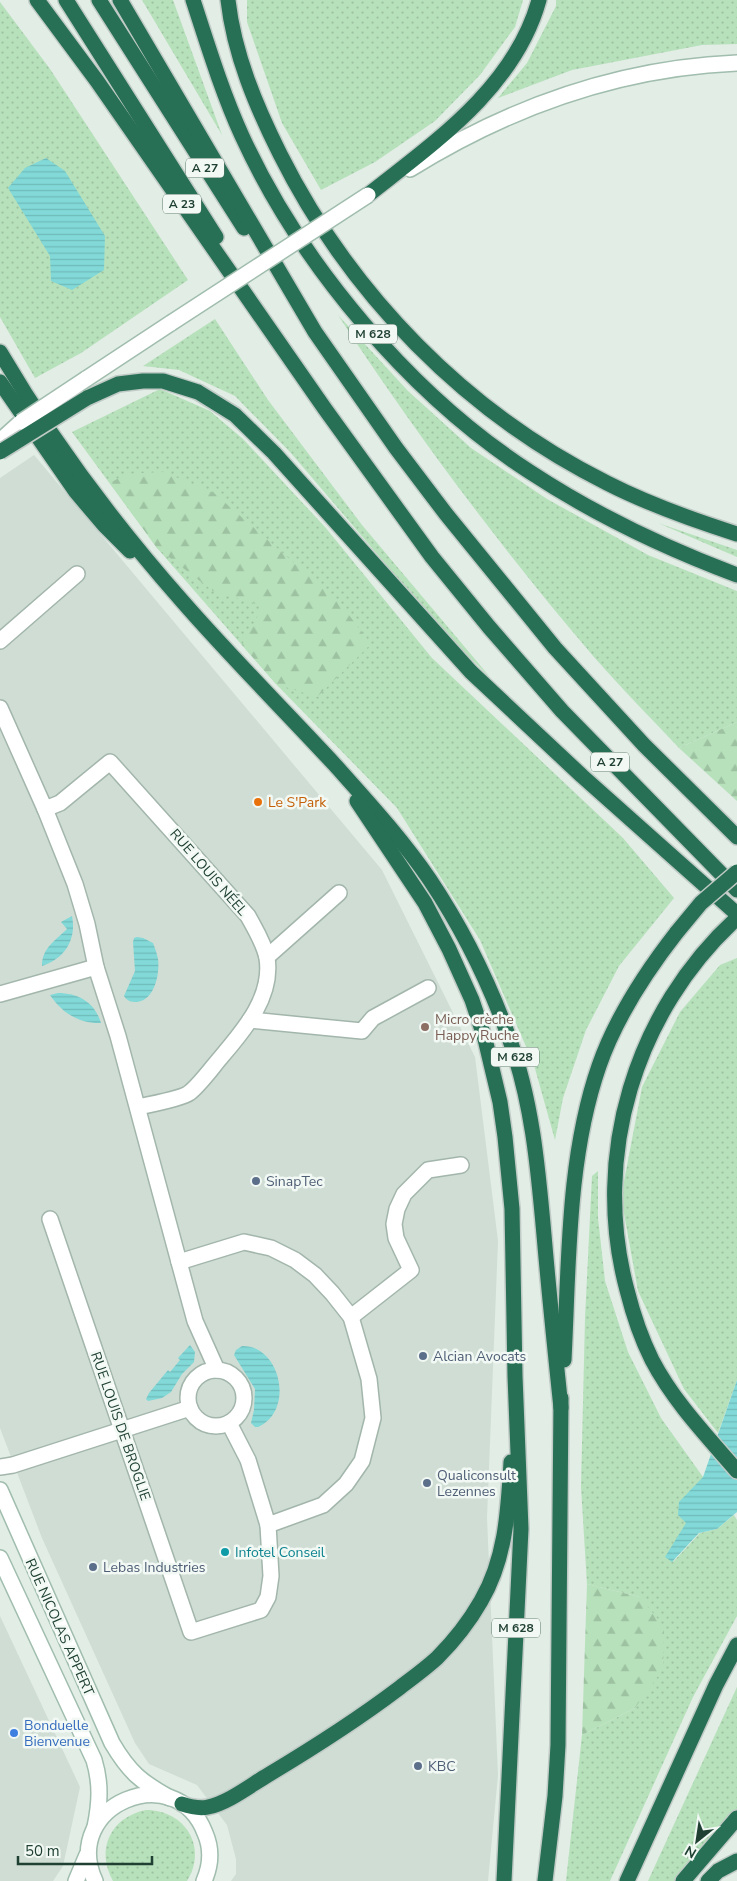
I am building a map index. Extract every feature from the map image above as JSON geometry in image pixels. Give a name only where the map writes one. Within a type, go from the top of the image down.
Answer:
[{"type":"highway","name":"A 23","points":[[37,0],[136,136],[325,409]]},
{"type":"highway","name":"A 27","points":[[66,0],[325,409],[432,557],[489,627],[568,718],[737,890]]},
{"type":"highway","name":"A 27","points":[[100,0],[284,292],[315,332],[396,448],[516,602],[596,695],[737,836]]},
{"type":"highway","points":[[120,0],[315,332]]},
{"type":"highway","name":"M 628","points":[[193,0],[224,93],[243,137],[263,176],[317,263],[343,299],[382,345],[448,409],[530,472],[625,526],[737,575]]},
{"type":"highway","points":[[228,0],[235,39],[252,93],[291,176],[322,229],[339,253],[361,282],[412,340],[477,399],[566,461],[607,483],[651,503],[737,534]]},
{"type":"highway","points":[[368,194],[445,133],[481,99],[516,53],[540,0]]},
{"type":"highway","name":"M 628","points":[[0,352],[38,414],[88,485],[131,540],[182,601],[381,817],[437,892],[455,920],[476,961],[509,1037],[524,1089],[533,1131],[540,1184],[561,1408]]},
{"type":"highway","points":[[0,452],[87,398],[110,387],[128,382],[163,381],[198,392],[235,415],[274,453],[478,678],[575,769],[737,914]]},
{"type":"highway","points":[[0,382],[76,492],[117,539],[182,601]]},
{"type":"highway","name":"M 628","points":[[329,759],[425,903],[449,949],[472,1000],[485,1039],[500,1102],[510,1173],[515,1376],[520,1483],[520,1558],[504,1881]]},
{"type":"highway","name":"M 628","points":[[546,1881],[558,1745],[561,1408],[573,1204],[578,1154],[587,1106],[599,1065],[627,1006],[646,972],[701,904],[737,872]]},
{"type":"highway","points":[[737,918],[703,952],[686,974],[669,1000],[639,1061],[621,1119],[616,1151],[614,1185],[618,1254],[632,1312],[652,1360],[679,1401],[737,1471]]},
{"type":"highway","points":[[176,1801],[202,1808],[222,1802],[324,1741],[361,1716],[435,1659],[467,1624],[490,1585],[504,1540],[508,1508],[515,1376]]},
{"type":"highway","points":[[627,1881],[716,1685],[737,1645]]},
{"type":"highway","points":[[683,1881],[737,1818]]},
{"type":"highway","points":[[708,1881],[718,1871],[737,1861]]},
{"type":"street","points":[[0,433],[21,422],[368,194],[456,142],[528,108],[636,74],[706,64],[737,63]]},
{"type":"street","points":[[0,441],[21,422]]},
{"type":"street","points":[[0,641],[77,574]]},
{"type":"street","points":[[0,708],[45,809],[75,884],[87,924],[96,967],[138,1107],[195,1321],[217,1370]]},
{"type":"street","name":"RUE LOUIS NÉEL","points":[[45,809],[60,803],[110,762],[248,916],[258,934],[267,957],[265,988],[250,1020],[189,1094],[138,1107]]},
{"type":"street","points":[[267,957],[339,893]]},
{"type":"street","points":[[0,994],[96,967]]},
{"type":"street","points":[[250,1020],[362,1031],[373,1018],[428,988]]},
{"type":"street","points":[[351,1317],[412,1270],[396,1238],[394,1224],[397,1209],[404,1194],[428,1170],[461,1165]]},
{"type":"street","name":"RUE LOUIS DE BROGLIE","points":[[50,1219],[191,1632],[261,1610],[268,1597],[271,1576],[268,1525]]},
{"type":"street","points":[[179,1262],[244,1242],[270,1248],[295,1260],[315,1275],[351,1317],[369,1379],[373,1418],[362,1462],[346,1484],[323,1505],[268,1525],[248,1460],[229,1423]]},
{"type":"street","points":[[217,1370],[234,1376],[240,1383],[244,1401],[242,1410],[236,1418],[220,1426],[211,1426],[194,1416],[188,1399],[189,1390],[193,1382],[200,1375],[217,1370]]},
{"type":"street","points":[[0,1467],[13,1465],[190,1408]]},
{"type":"street","name":"RUE NICOLAS APPERT","points":[[0,1490],[112,1743],[124,1762],[138,1778],[176,1801],[197,1818],[207,1836],[210,1856],[204,1881]]},
{"type":"street","name":"RUE NICOLAS APPERT","points":[[0,1558],[94,1760],[100,1786],[99,1804],[93,1834]]},
{"type":"street","points":[[76,1881],[93,1834],[103,1816],[112,1806],[130,1797],[150,1794],[176,1801]]},
{"type":"street","points":[[93,1834],[89,1864],[94,1881]]},
{"type":"shaded area","points":[[34,455],[382,870],[475,1057],[498,1241],[487,1518],[498,1775],[488,1881],[231,1881],[236,1874],[236,1859],[227,1825],[197,1785],[149,1764],[135,1743],[42,1538],[0,1428],[0,478]]},
{"type":"shaded area","points":[[0,1616],[80,1787],[63,1866],[53,1881],[0,1881]]},
{"type":"green space","points":[[142,0],[173,0],[222,135],[145,5]]},
{"type":"green space","points":[[247,0],[523,0],[515,27],[480,75],[435,121],[375,162],[321,190],[282,123],[247,22]]},
{"type":"green space","points":[[556,0],[737,0],[737,44],[702,45],[572,70],[498,98],[527,63],[556,6]]},
{"type":"green space","points":[[0,2],[50,69],[188,280],[81,353],[35,378],[0,317]]},
{"type":"green space","points":[[338,315],[408,391],[471,448],[547,499],[648,555],[737,591],[737,722],[679,748],[625,692],[559,616],[460,490]]},
{"type":"green space","points":[[215,319],[268,400],[362,525],[490,677],[453,641],[291,453],[235,396],[179,370],[143,366]]},
{"type":"green space","points":[[160,389],[210,411],[243,439],[325,527],[432,658],[623,838],[674,898],[619,966],[586,1030],[563,1098],[555,1140],[534,1065],[480,940],[397,808],[276,684],[157,548],[72,432]]},
{"type":"green space","points":[[163,472],[214,493],[339,602],[371,644],[317,697],[276,684],[242,645],[263,606],[213,591],[157,548],[110,483],[126,474]]},
{"type":"green space","points":[[658,523],[737,550],[737,557]]},
{"type":"green space","points":[[737,722],[737,801],[679,748]]},
{"type":"green space","points":[[737,958],[737,1380],[718,1433],[684,1389],[638,1291],[621,1197],[642,1087],[680,1012],[720,965]]},
{"type":"green space","points":[[598,1171],[598,1218],[605,1281],[628,1352],[661,1418],[703,1477],[673,1562],[700,1533],[717,1529],[734,1515],[737,1520],[737,1616],[693,1697],[610,1881],[566,1881],[582,1735],[635,1708],[640,1597],[587,1584],[581,1487],[585,1318],[592,1176]]},
{"type":"green space","points":[[587,1584],[640,1597],[664,1627],[663,1669],[635,1708],[582,1735]]},
{"type":"green space","points":[[737,1687],[737,1810],[676,1881],[648,1881]]},
{"type":"green space","points":[[146,1810],[172,1816],[189,1833],[194,1844],[195,1856],[193,1868],[187,1881],[113,1881],[106,1857],[106,1846],[110,1836],[115,1827],[124,1820]]},
{"type":"water","points":[[46,158],[65,171],[105,236],[104,270],[72,290],[51,281],[50,256],[8,188],[25,168]]},
{"type":"water","points":[[72,916],[73,933],[71,941],[57,959],[42,966],[44,954],[67,929],[61,922]]},
{"type":"water","points":[[137,937],[153,943],[158,957],[158,971],[152,991],[143,1000],[137,1002],[129,1001],[124,996],[135,971],[133,942],[134,938]]},
{"type":"water","points":[[66,993],[85,1000],[95,1010],[101,1023],[78,1019],[65,1012],[50,995]]},
{"type":"water","points":[[190,1345],[195,1352],[194,1362],[182,1374],[171,1392],[162,1398],[148,1401],[146,1399],[149,1393],[168,1370],[170,1372],[180,1360],[178,1358]]},
{"type":"water","points":[[242,1346],[255,1349],[266,1356],[274,1367],[278,1380],[279,1394],[277,1407],[270,1419],[258,1427],[251,1423],[255,1389],[234,1355],[236,1350]]},
{"type":"water","points":[[737,1380],[737,1512],[717,1529],[699,1533],[672,1562],[665,1557],[686,1523],[678,1515],[679,1502],[703,1477]]},
{"type":"place","name":"Le S'Park","points":[[258,802]]},
{"type":"place","name":"Micro crèche Happy Ruche","points":[[425,1027]]},
{"type":"place","name":"SinapTec","points":[[256,1181]]},
{"type":"place","name":"Alcian Avocats","points":[[423,1356]]},
{"type":"place","name":"Qualiconsult Lezennes","points":[[427,1483]]},
{"type":"place","name":"Infotel Conseil","points":[[225,1552]]},
{"type":"place","name":"Lebas Industries","points":[[93,1567]]},
{"type":"place","name":"Bonduelle Bienvenue","points":[[14,1733]]},
{"type":"place","name":"KBC","points":[[418,1766]]}]
